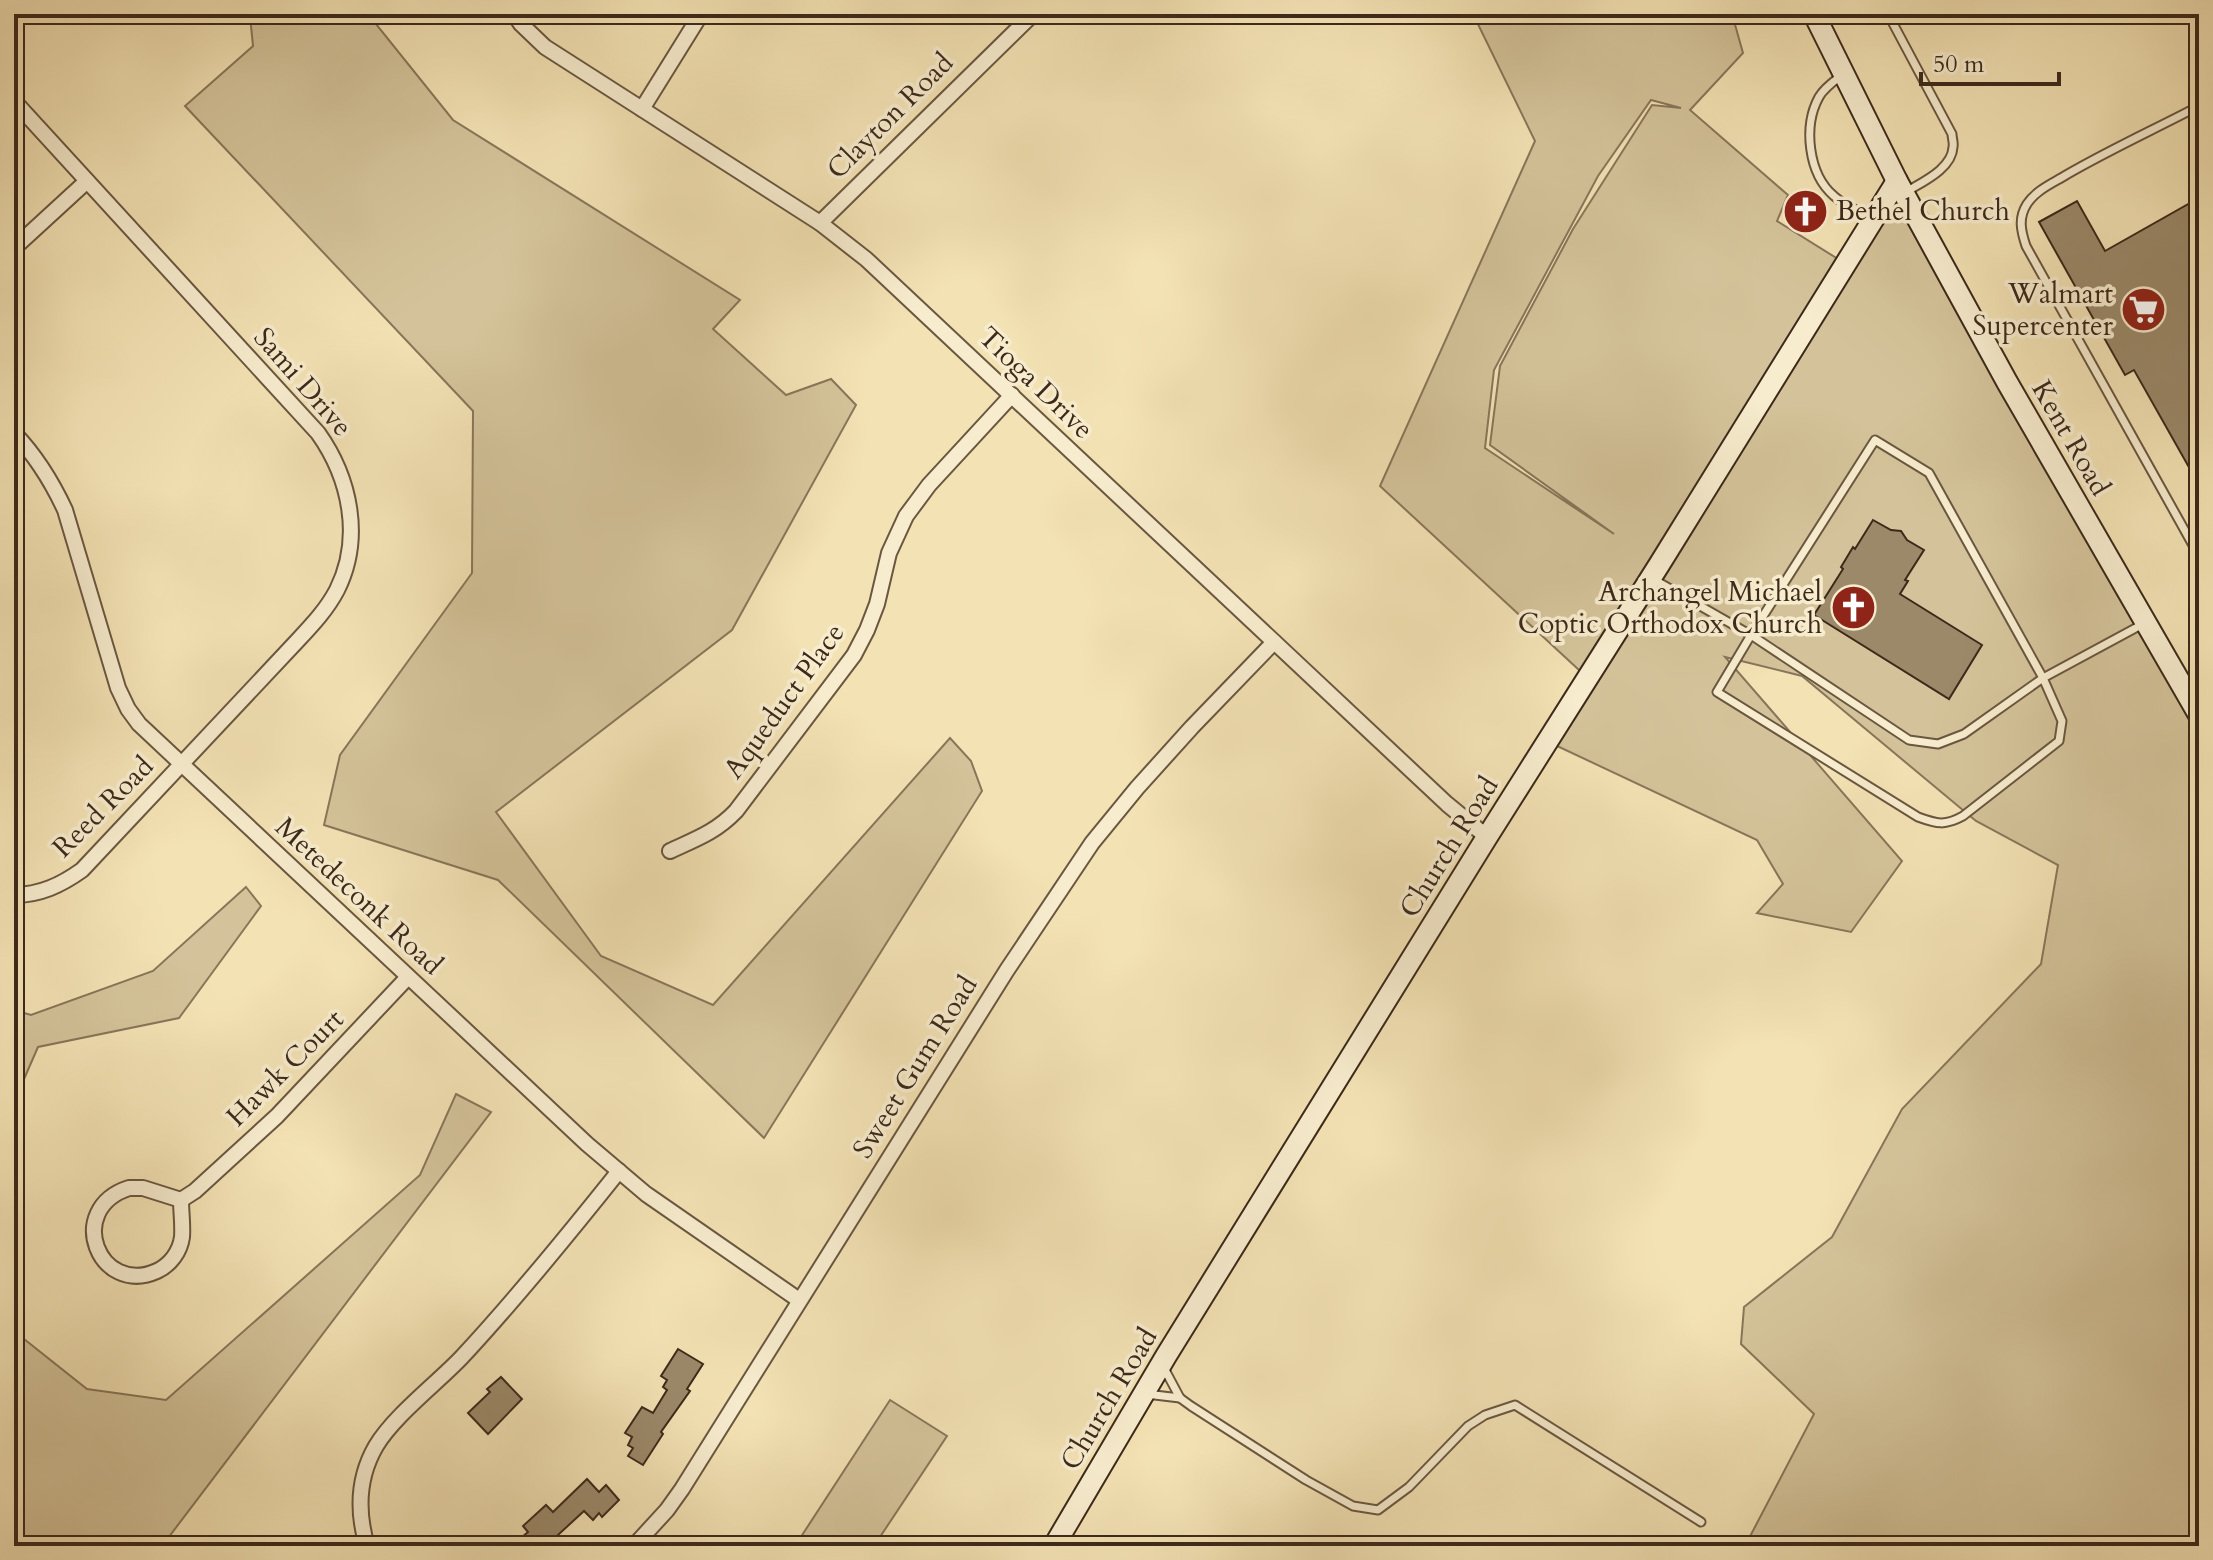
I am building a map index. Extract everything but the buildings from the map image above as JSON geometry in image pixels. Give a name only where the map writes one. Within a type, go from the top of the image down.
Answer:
[{"type":"street","name":"Tioga Drive","points":[[514,14],[545,47],[820,223],[866,259],[1447,804],[1487,837]]},
{"type":"street","points":[[642,109],[701,14]]},
{"type":"street","name":"Clayton Road","points":[[820,223],[1033,14]]},
{"type":"street","name":"Kent Road","points":[[1814,14],[1901,187],[2007,382],[2199,715]]},
{"type":"street","name":"Sami Drive","points":[[14,101],[318,433],[338,464],[349,500],[351,529],[348,556],[336,592],[299,639],[182,764]]},
{"type":"street","points":[[14,248],[87,181]]},
{"type":"street","name":"Church Road","points":[[1054,1546],[1487,837],[1873,218],[1901,187]]},
{"type":"street","name":"Aqueduct Place","points":[[670,851],[725,823],[833,685],[867,630],[877,604],[889,553],[906,516],[929,485],[1012,395]]},
{"type":"street","name":"Metedeconk Road","points":[[14,433],[37,460],[65,510],[118,688],[139,724],[619,1171],[658,1202],[799,1300]]},
{"type":"street","name":"Sweet Gum Road","points":[[634,1546],[682,1489],[1007,970],[1092,843],[1182,737],[1274,642]]},
{"type":"street","name":"Reed Road","points":[[14,895],[39,892],[71,878],[106,846],[182,764]]},
{"type":"street","name":"Hawk Court","points":[[181,1200],[195,1191],[277,1116],[408,977]]},
{"type":"street","points":[[367,1546],[360,1502],[363,1478],[387,1430],[510,1305],[619,1171]]},
{"type":"street","points":[[129,1188],[143,1188],[181,1200],[182,1238],[179,1250],[163,1268],[147,1276],[132,1276],[117,1272],[99,1254],[93,1230],[97,1215],[109,1198],[129,1188]]},
{"type":"lane","points":[[1888,14],[1952,134],[1954,150],[1946,164],[1930,178],[1901,187]]},
{"type":"lane","points":[[1843,73],[1820,94],[1812,112],[1812,150],[1824,185],[1845,204],[1873,218]]},
{"type":"lane","points":[[2199,106],[2040,190],[2027,204],[2020,220],[2020,230],[2026,246],[2199,556]]},
{"type":"lane","points":[[1875,440],[1929,473],[2043,678],[2062,721],[2059,741],[1963,816],[1954,822],[1937,824],[1918,817],[1717,692],[1751,635],[1875,440]]},
{"type":"lane","points":[[1651,578],[1751,635],[1909,740],[1938,744],[1964,734],[2043,678],[2146,623]]},
{"type":"lane","points":[[1163,1364],[1180,1398]]},
{"type":"lane","points":[[1145,1394],[1180,1398],[1306,1480],[1353,1506],[1370,1510],[1378,1510],[1409,1487],[1468,1426],[1485,1415],[1515,1405],[1701,1522]]},
{"type":"shaded area","points":[[368,14],[453,120],[740,300],[713,329],[786,395],[831,379],[856,405],[732,630],[496,812],[601,956],[713,1005],[950,738],[971,761],[982,791],[764,1138],[498,880],[324,825],[340,755],[472,573],[473,411],[185,106],[253,46],[250,16]]},
{"type":"shaded area","points":[[1473,14],[1732,14],[1743,53],[1690,110],[1788,195],[1777,221],[1838,259],[1899,182],[2199,715],[2199,1546],[1745,1546],[1814,1414],[1741,1344],[1744,1307],[1832,1237],[1902,1109],[2041,964],[2058,865],[1976,821],[1802,676],[1725,657],[1902,861],[1851,932],[1757,913],[1783,884],[1757,840],[1555,745],[1593,683],[1380,486],[1535,141]],"holes":[[[1651,100],[1681,108],[1652,105],[1573,229],[1500,366],[1490,445],[1614,534],[1485,448],[1494,370],[1598,176]]]},
{"type":"shaded area","points":[[246,887],[261,906],[179,1018],[38,1047],[14,1102],[14,1010],[31,1015],[153,971]]},
{"type":"shaded area","points":[[456,1094],[491,1112],[162,1546],[14,1546],[14,1331],[87,1389],[166,1400],[420,1175]]},
{"type":"shaded area","points":[[890,1400],[947,1436],[874,1546],[795,1546]]},
{"type":"place","name":"Bethel Church","points":[[1805,211]]},
{"type":"place","name":"Walmart Supercenter","points":[[2144,310]]},
{"type":"place","name":"Archangel Michael Coptic Orthodox Church","points":[[1853,608]]}]
